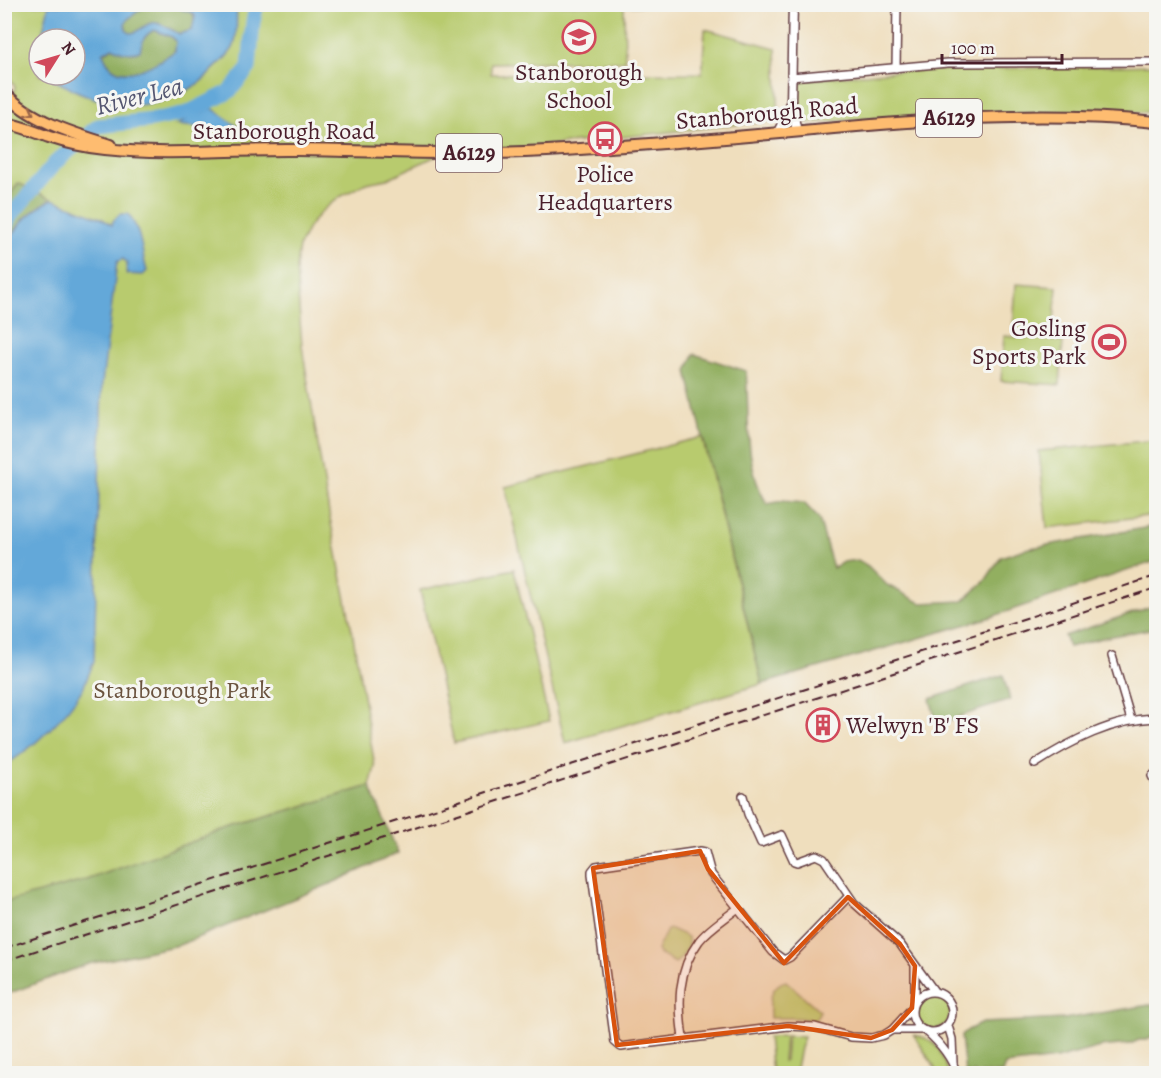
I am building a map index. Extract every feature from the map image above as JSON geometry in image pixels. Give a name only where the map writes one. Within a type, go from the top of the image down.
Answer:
[{"type":"main road","points":[[4,94],[4,106]]},
{"type":"main road","name":"A6129","points":[[4,94],[31,114],[94,144]]},
{"type":"main road","name":"Stanborough Road","points":[[94,144],[129,150],[508,153],[672,143],[963,118],[1049,116],[1156,122]]},
{"type":"main road","name":"A6129","points":[[4,123],[18,125],[50,138],[94,144]]},
{"type":"street","points":[[793,4],[791,102],[797,132]]},
{"type":"street","points":[[896,68],[897,4]]},
{"type":"street","points":[[791,77],[948,63],[1156,62]]},
{"type":"street","points":[[777,133],[785,120],[787,108],[791,102]]},
{"type":"street","points":[[1112,656],[1131,720]]},
{"type":"street","points":[[1035,764],[1083,737],[1131,720],[1156,718]]},
{"type":"street","points":[[1156,773],[1152,776],[1156,784]]},
{"type":"street","points":[[743,796],[761,843],[782,835],[794,861],[820,856],[848,897],[900,944],[934,991],[946,996],[952,1007],[948,1026],[938,1032],[892,1030]]},
{"type":"street","points":[[848,897],[790,957],[784,960],[773,952],[711,874],[705,852],[596,866],[592,871],[615,1042],[621,1047],[788,1026],[815,1027],[861,1039],[884,1035],[892,1030],[923,994],[934,991]]},
{"type":"street","points":[[683,1038],[679,1002],[682,975],[699,941],[738,908]]},
{"type":"street","points":[[915,966],[914,1020],[940,1043],[957,1074]]},
{"type":"street","points":[[948,1026],[952,1039],[953,1063]]},
{"type":"highlighted area","points":[[700,851],[708,869],[784,963],[848,897],[900,944],[915,966],[912,1008],[892,1030],[871,1038],[788,1026],[617,1045],[593,868]]},
{"type":"green space","name":"Stanborough Park","points":[[5,5],[670,5],[624,6],[625,61],[491,63],[491,74],[702,73],[705,29],[776,48],[779,120],[513,149],[453,148],[387,179],[366,183],[338,198],[323,210],[309,226],[299,246],[296,268],[302,346],[329,513],[375,767],[370,786],[5,942],[4,121],[11,106],[15,87],[5,71]]},
{"type":"green space","points":[[146,5],[168,5],[193,13],[195,23],[192,30],[180,34],[155,23],[130,34],[125,24]]},
{"type":"green space","points":[[154,30],[176,41],[175,51],[147,68],[136,71],[126,73],[117,71],[109,65],[103,54],[113,47],[132,53],[139,51],[144,39]]},
{"type":"green space","points":[[1156,65],[1156,112],[931,115],[807,123],[799,111],[797,101],[797,86],[804,80],[895,71]]},
{"type":"green space","points":[[18,183],[52,199],[24,220],[5,249],[5,203]]},
{"type":"green space","points":[[1016,284],[1057,287],[1053,332],[1013,329]]},
{"type":"green space","points":[[1004,336],[1063,341],[1060,385],[1001,381]]},
{"type":"green space","points":[[694,354],[746,371],[749,440],[759,489],[767,504],[783,501],[804,503],[819,519],[833,568],[843,562],[858,560],[868,566],[887,585],[921,603],[963,601],[985,581],[1001,557],[1025,549],[1156,526],[1156,561],[988,618],[762,684],[687,371]]},
{"type":"green space","points":[[702,437],[762,684],[565,743],[505,487]]},
{"type":"green space","points":[[1156,440],[1156,515],[1047,528],[1039,451]]},
{"type":"green space","points":[[514,569],[549,721],[454,743],[420,590]]},
{"type":"green space","points":[[1156,605],[1156,628],[1069,647],[1064,636]]},
{"type":"green space","points":[[1003,675],[1010,700],[937,724],[930,699]]},
{"type":"green space","points":[[370,786],[398,853],[330,884],[179,945],[88,964],[5,995],[5,902],[84,881],[230,828]]},
{"type":"green space","points":[[671,929],[688,937],[685,951],[675,963],[659,954],[657,950],[667,930]]},
{"type":"green space","points":[[786,981],[820,1011],[815,1020],[770,1018],[770,1001],[773,991],[780,983]]},
{"type":"green space","points":[[933,995],[945,1000],[950,1012],[945,1024],[933,1029],[921,1024],[916,1012],[921,1000]]},
{"type":"green space","points":[[1156,1004],[1156,1035],[1147,1040],[1100,1047],[1056,1059],[1005,1065],[1002,1073],[965,1073],[961,1036],[982,1023],[1064,1019]]},
{"type":"green space","points":[[914,1035],[929,1040],[938,1048],[949,1073],[938,1073]]},
{"type":"green space","points":[[785,1036],[783,1061],[785,1060],[787,1036],[804,1037],[795,1073],[772,1073],[768,1037]]},
{"type":"water","points":[[49,5],[146,5],[128,19],[125,24],[126,30],[133,33],[155,23],[180,34],[192,30],[195,16],[193,13],[168,5],[237,5],[235,41],[228,56],[206,78],[180,94],[163,101],[131,105],[100,100],[68,87],[87,87],[87,27],[44,27]],"holes":[[[154,30],[176,41],[175,51],[147,68],[136,71],[116,70],[109,64],[103,53],[112,47],[132,53],[140,51],[144,39]]]},
{"type":"water","points":[[212,108],[245,132],[176,125]]},
{"type":"water","points":[[52,199],[101,218],[112,225],[120,214],[128,214],[139,234],[147,271],[143,275],[126,274],[127,263],[123,259],[117,262],[102,384],[94,662],[83,688],[68,710],[37,741],[5,765],[5,249],[24,220]]},
{"type":"waterway","name":"River Lea","points":[[4,227],[55,163],[98,126],[153,120],[187,113],[229,92],[249,68],[257,4]]},
{"type":"railway","points":[[4,948],[1156,576]]},
{"type":"railway","points":[[4,961],[1156,588]]},
{"type":"place","name":"Stanborough School","points":[[579,37]]},
{"type":"place","name":"Police Headquarters","points":[[605,139]]},
{"type":"place","name":"Gosling Sports Park","points":[[1109,342]]},
{"type":"place","name":"Welwyn 'B' FS","points":[[823,725]]}]
